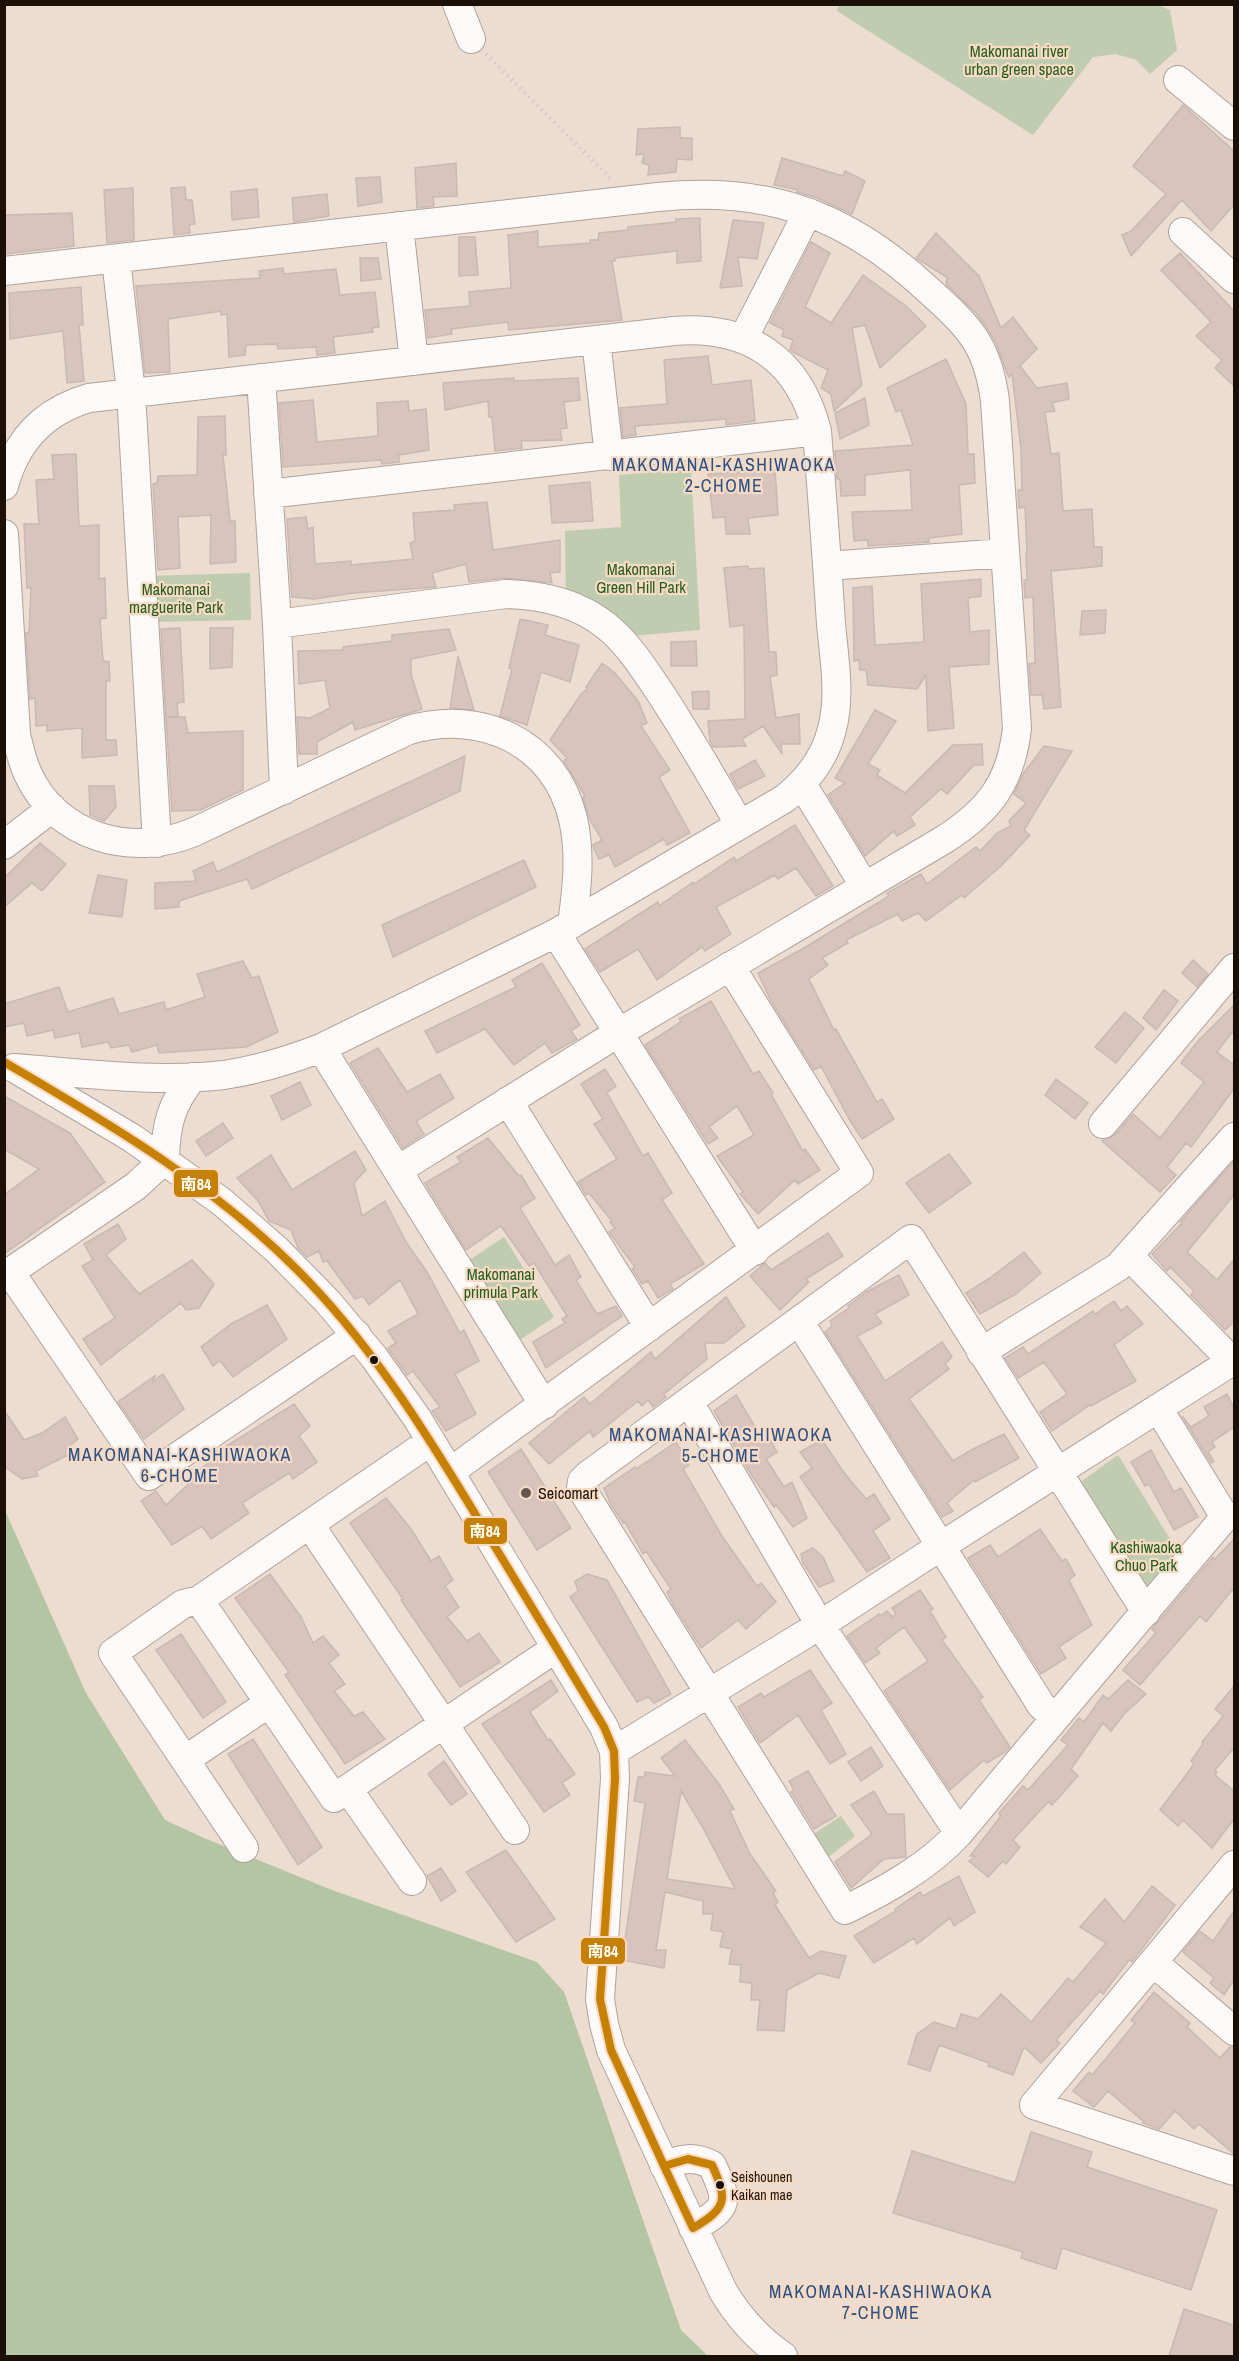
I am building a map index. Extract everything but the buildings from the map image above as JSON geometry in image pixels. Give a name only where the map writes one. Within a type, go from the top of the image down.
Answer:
[{"type":"street","points":[[457,4],[471,39]]},
{"type":"street","points":[[1178,80],[1234,126]]},
{"type":"street","points":[[4,271],[682,194],[725,194],[764,200],[808,212],[855,233],[888,254],[960,319],[978,343],[992,377],[994,393],[1017,728],[1010,768],[1001,787],[976,818],[865,887],[618,1033],[398,1170]]},
{"type":"street","points":[[744,339],[808,212]]},
{"type":"street","points":[[399,226],[414,361]]},
{"type":"street","points":[[1183,232],[1234,279]]},
{"type":"street","points":[[116,259],[131,392],[157,843]]},
{"type":"street","points":[[4,486],[17,451],[39,423],[72,403],[90,398],[689,330],[715,331],[744,339],[760,347],[788,370],[812,410],[817,431],[836,706],[827,744],[813,771],[784,799],[564,929],[321,1048],[284,1062],[256,1069],[193,1077],[122,1076],[9,1065]]},
{"type":"street","points":[[596,340],[609,456]]},
{"type":"street","points":[[261,378],[277,624],[284,790]]},
{"type":"street","points":[[268,494],[817,431]]},
{"type":"street","points":[[4,534],[16,734],[21,756],[28,776],[52,808],[76,827],[103,839],[138,844],[157,843],[180,837],[409,730],[429,724],[473,724],[492,729],[530,749],[545,763],[567,798],[573,818],[578,853],[578,880],[564,929],[618,1033],[755,1251]]},
{"type":"street","points":[[827,566],[1005,554]]},
{"type":"street","points":[[277,624],[506,594],[531,595],[579,610],[603,624],[623,641],[683,726],[740,825]]},
{"type":"street","points":[[802,784],[865,887]]},
{"type":"street","points":[[4,845],[52,808]]},
{"type":"street","points":[[450,1472],[860,1173],[730,966]]},
{"type":"street","points":[[1103,1124],[1234,968]]},
{"type":"street","points":[[321,1048],[544,1405]]},
{"type":"street","points":[[9,1065],[165,1159],[222,1202],[277,1250],[321,1294],[357,1335],[401,1393],[604,1727],[614,1751],[615,1779],[600,1999],[611,2050],[693,2228],[734,2309],[748,2328],[765,2344],[783,2356]]},
{"type":"street","points":[[193,1077],[179,1095],[173,1108],[165,1136],[165,1159],[136,1186],[10,1272],[149,1476],[357,1335]]},
{"type":"street","points":[[508,1101],[649,1327]]},
{"type":"street","points":[[981,1352],[1118,1267],[1234,1137]]},
{"type":"street","points":[[1146,1612],[911,1239],[588,1475],[582,1480],[581,1488],[845,1910],[890,1888],[949,1844],[1055,1718],[1146,1612],[1226,1517],[1158,1408]]},
{"type":"street","points":[[614,1751],[820,1625],[1233,1361],[1128,1256]]},
{"type":"street","points":[[799,1321],[1041,1706],[1055,1718]]},
{"type":"street","points":[[689,1402],[820,1625],[959,1833]]},
{"type":"street","points":[[244,1848],[113,1653],[183,1604],[199,1600],[431,1441]]},
{"type":"street","points":[[310,1525],[515,1830]]},
{"type":"street","points":[[199,1600],[334,1798],[556,1648]]},
{"type":"street","points":[[185,1760],[269,1702]]},
{"type":"street","points":[[348,1789],[412,1881]]},
{"type":"street","points":[[1234,1865],[1034,2105],[1234,2171]]},
{"type":"street","points":[[1154,1963],[1234,2031]]},
{"type":"street","points":[[664,2166],[682,2158],[699,2159],[712,2165],[725,2193],[723,2204],[710,2218],[693,2228]]},
{"type":"path","points":[[471,39],[632,200]]},
{"type":"green space","name":"Makomanai river urban green space","points":[[839,5],[1158,5],[1170,10],[1177,50],[1150,74],[1136,60],[1116,54],[1093,57],[1033,135],[837,11]]},
{"type":"green space","name":"Makomanai Green Hill Park","points":[[691,469],[700,630],[620,637],[566,605],[565,531],[621,527],[619,475]]},
{"type":"green space","name":"Makomanai marguerite Park","points":[[250,573],[251,620],[148,622],[147,576]]},
{"type":"green space","name":"Makomanai primula Park","points":[[504,1237],[554,1317],[511,1346],[459,1267]]},
{"type":"green space","name":"Kashiwaoka Chuo Park","points":[[1118,1455],[1183,1560],[1149,1600],[1075,1486]]},
{"type":"green space","points":[[4,1508],[86,1693],[165,1820],[332,1890],[537,1962],[564,1992],[681,2330],[708,2356],[5,2356]]},
{"type":"green space","points":[[841,1816],[855,1836],[820,1864],[803,1841]]},
{"type":"transit line","name":"南84","points":[[4,1062],[125,1135],[202,1188],[275,1248],[308,1281],[358,1338],[402,1399],[604,1727],[614,1751],[615,1779],[600,1999],[611,2050],[664,2166]]},
{"type":"transit line","name":"南84","points":[[688,2159],[712,2165],[722,2195],[718,2209],[713,2215],[693,2228],[664,2166],[688,2159]]},
{"type":"place","name":"Seicomart","points":[[526,1493]]},
{"type":"place","name":"Seishounen Kaikan mae","points":[[720,2185]]},
{"type":"district","name":"MAKOMANAI-KASHIWAOKA 2-CHOME","points":[[724,474]]},
{"type":"district","name":"MAKOMANAI-KASHIWAOKA 5-CHOME","points":[[721,1444]]},
{"type":"district","name":"MAKOMANAI-KASHIWAOKA 6-CHOME","points":[[180,1464]]},
{"type":"district","name":"MAKOMANAI-KASHIWAOKA 7-CHOME","points":[[881,2301]]}]
